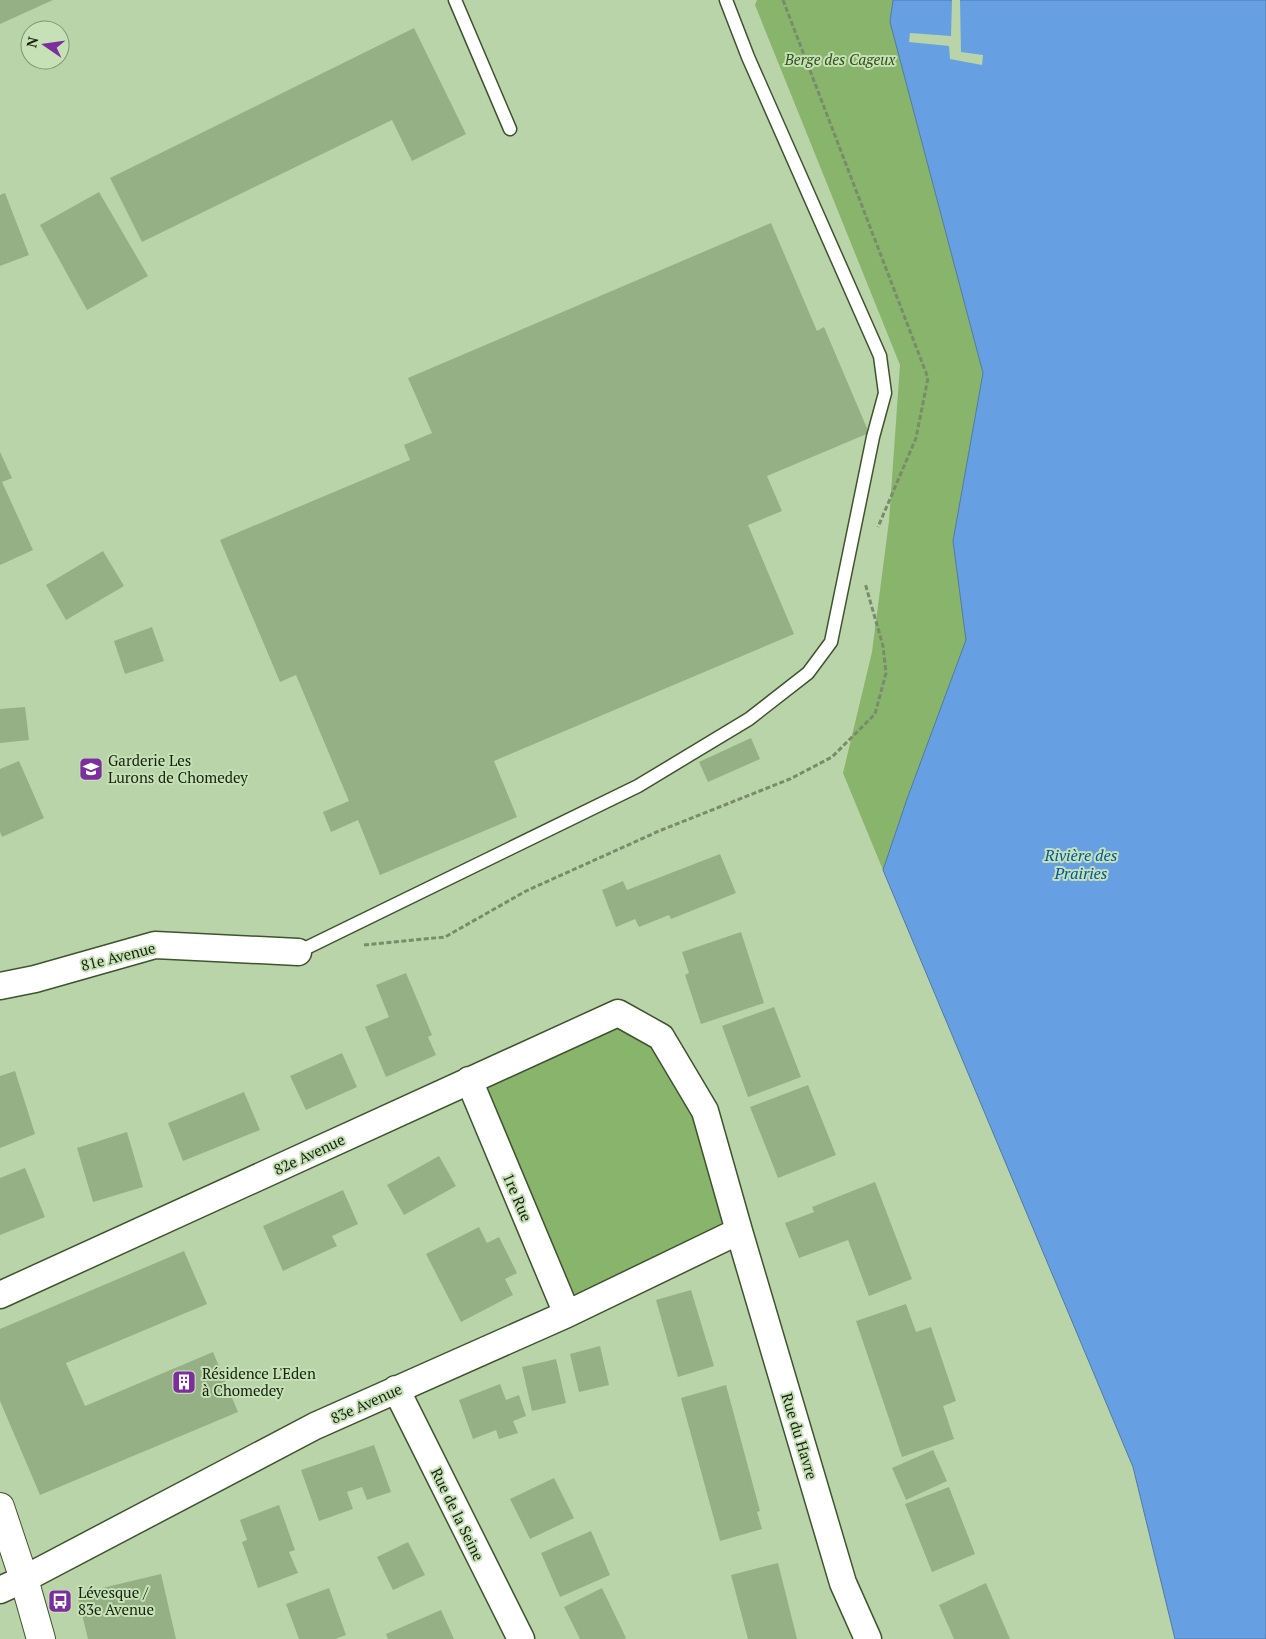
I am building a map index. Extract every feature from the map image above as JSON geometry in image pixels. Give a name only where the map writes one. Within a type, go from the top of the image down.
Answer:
[{"type":"street","name":"81e Avenue","points":[[0,986],[35,979],[155,945],[298,952]]},
{"type":"street","name":"82e Avenue","points":[[0,1295],[618,1013]]},
{"type":"street","name":"Rue du Havre","points":[[618,1013],[661,1037],[705,1111],[843,1583],[868,1639]]},
{"type":"street","name":"1re Rue","points":[[470,1080],[567,1314]]},
{"type":"street","name":"83e Avenue","points":[[0,1590],[315,1426],[567,1314],[739,1231]]},
{"type":"street","name":"Rue de la Seine","points":[[396,1389],[521,1639]]},
{"type":"street","points":[[0,1507],[24,1579],[41,1639]]},
{"type":"lane","points":[[455,0],[510,129]]},
{"type":"lane","points":[[298,952],[638,786],[749,719],[808,673],[831,642],[869,456],[885,393],[880,356],[748,56],[726,0]]},
{"type":"path","points":[[445,937],[526,891],[659,831],[790,779],[832,757],[875,714],[881,692]]},
{"type":"green space","name":"Berge des Cageux","points":[[757,0],[893,0],[890,22],[983,373],[953,541],[966,640],[883,870],[843,773],[872,652],[889,521],[900,365],[755,5]]},
{"type":"green space","points":[[618,1013],[661,1037],[705,1111],[739,1231],[567,1314],[469,1080]]},
{"type":"water","name":"Rivière des Prairies","points":[[893,0],[1266,0],[1266,1639],[1175,1639],[1133,1467],[883,870],[907,799],[966,640],[953,541],[983,373],[890,22]]},
{"type":"pier","points":[[952,0],[960,0],[961,52],[983,55],[982,65],[950,59],[949,46],[909,42],[910,33],[951,36]]},
{"type":"building","points":[[0,0],[53,0],[0,24]]},
{"type":"building","points":[[414,28],[466,134],[412,161],[392,120],[142,242],[110,178]]},
{"type":"building","points":[[99,192],[148,276],[87,310],[40,225]]},
{"type":"building","points":[[5,193],[29,255],[0,266],[0,195]]},
{"type":"building","points":[[771,223],[817,331],[824,327],[869,433],[767,476],[782,511],[748,525],[794,634],[494,761],[517,817],[380,875],[358,820],[331,832],[323,812],[349,801],[296,675],[280,682],[220,540],[410,460],[404,445],[432,433],[408,378]]},
{"type":"building","points":[[0,452],[12,478],[2,482],[33,550],[0,565]]},
{"type":"building","points":[[103,551],[124,586],[66,620],[46,585]]},
{"type":"building","points":[[152,627],[164,661],[125,674],[114,641]]},
{"type":"building","points":[[25,707],[29,740],[0,743],[0,709]]},
{"type":"building","points":[[751,738],[760,759],[708,782],[699,762]]},
{"type":"building","points":[[19,761],[44,818],[2,837],[0,832],[0,769]]},
{"type":"building","points":[[720,854],[736,893],[671,919],[669,915],[639,927],[635,919],[616,927],[602,890],[623,881],[627,890]]},
{"type":"building","points":[[741,932],[764,1003],[701,1024],[685,975],[689,973],[682,952]]},
{"type":"building","points":[[406,973],[432,1035],[428,1037],[436,1055],[386,1077],[365,1027],[389,1017],[376,985]]},
{"type":"building","points":[[774,1007],[801,1077],[748,1097],[722,1026]]},
{"type":"building","points":[[342,1053],[357,1087],[306,1110],[290,1076]]},
{"type":"building","points":[[15,1071],[35,1134],[0,1148],[0,1076]]},
{"type":"building","points":[[808,1085],[836,1155],[778,1178],[750,1107]]},
{"type":"building","points":[[244,1092],[260,1130],[183,1161],[168,1123]]},
{"type":"building","points":[[127,1132],[143,1187],[93,1202],[77,1148]]},
{"type":"building","points":[[439,1156],[456,1186],[404,1215],[387,1185]]},
{"type":"building","points":[[25,1168],[45,1217],[0,1235],[0,1178]]},
{"type":"building","points":[[875,1182],[912,1279],[869,1296],[848,1240],[799,1258],[785,1223],[814,1212],[812,1207]]},
{"type":"building","points":[[343,1190],[358,1224],[332,1236],[337,1246],[283,1271],[263,1226]]},
{"type":"building","points":[[479,1227],[487,1243],[499,1237],[517,1273],[505,1279],[513,1295],[461,1322],[426,1254]]},
{"type":"building","name":"Résidence L'Eden à Chomedey","points":[[184,1251],[207,1304],[66,1363],[85,1406],[213,1352],[238,1412],[40,1495],[0,1401],[0,1329]]},
{"type":"building","points":[[691,1290],[714,1366],[678,1377],[656,1300]]},
{"type":"building","points":[[906,1304],[916,1332],[931,1327],[956,1401],[943,1406],[954,1439],[902,1457],[856,1321]]},
{"type":"building","points":[[600,1346],[609,1385],[579,1392],[570,1354]]},
{"type":"building","points":[[556,1359],[566,1403],[532,1411],[522,1367]]},
{"type":"building","points":[[500,1384],[506,1400],[519,1395],[526,1416],[513,1421],[518,1433],[499,1439],[496,1430],[473,1439],[459,1400]]},
{"type":"building","points":[[726,1385],[760,1511],[757,1512],[762,1529],[720,1541],[681,1398]]},
{"type":"building","points":[[374,1445],[391,1492],[367,1500],[362,1487],[347,1492],[353,1509],[319,1521],[301,1470]]},
{"type":"building","points":[[933,1450],[947,1481],[906,1500],[892,1468]]},
{"type":"building","points":[[554,1478],[574,1518],[530,1539],[510,1499]]},
{"type":"building","points":[[949,1487],[975,1554],[932,1572],[905,1504]]},
{"type":"building","points":[[279,1505],[295,1550],[289,1552],[298,1573],[258,1588],[242,1542],[247,1540],[240,1520]]},
{"type":"building","points":[[591,1531],[610,1575],[560,1597],[541,1553]]},
{"type":"building","points":[[408,1542],[425,1575],[393,1590],[377,1557]]},
{"type":"building","points":[[778,1563],[797,1639],[748,1639],[731,1575]]},
{"type":"building","points":[[161,1574],[176,1639],[88,1639],[77,1594]]},
{"type":"building","points":[[986,1583],[1010,1639],[954,1639],[939,1605]]},
{"type":"building","points":[[329,1588],[346,1635],[335,1639],[299,1639],[286,1604]]},
{"type":"building","points":[[602,1588],[626,1638],[580,1639],[564,1607]]},
{"type":"building","points":[[441,1610],[454,1639],[388,1639],[386,1634]]},
{"type":"place","name":"Garderie Les Lurons de Chomedey","points":[[91,769]]},
{"type":"place","name":"Résidence L'Eden à Chomedey","points":[[184,1382]]},
{"type":"place","name":"Lévesque / 83e Avenue","points":[[60,1601]]}]
